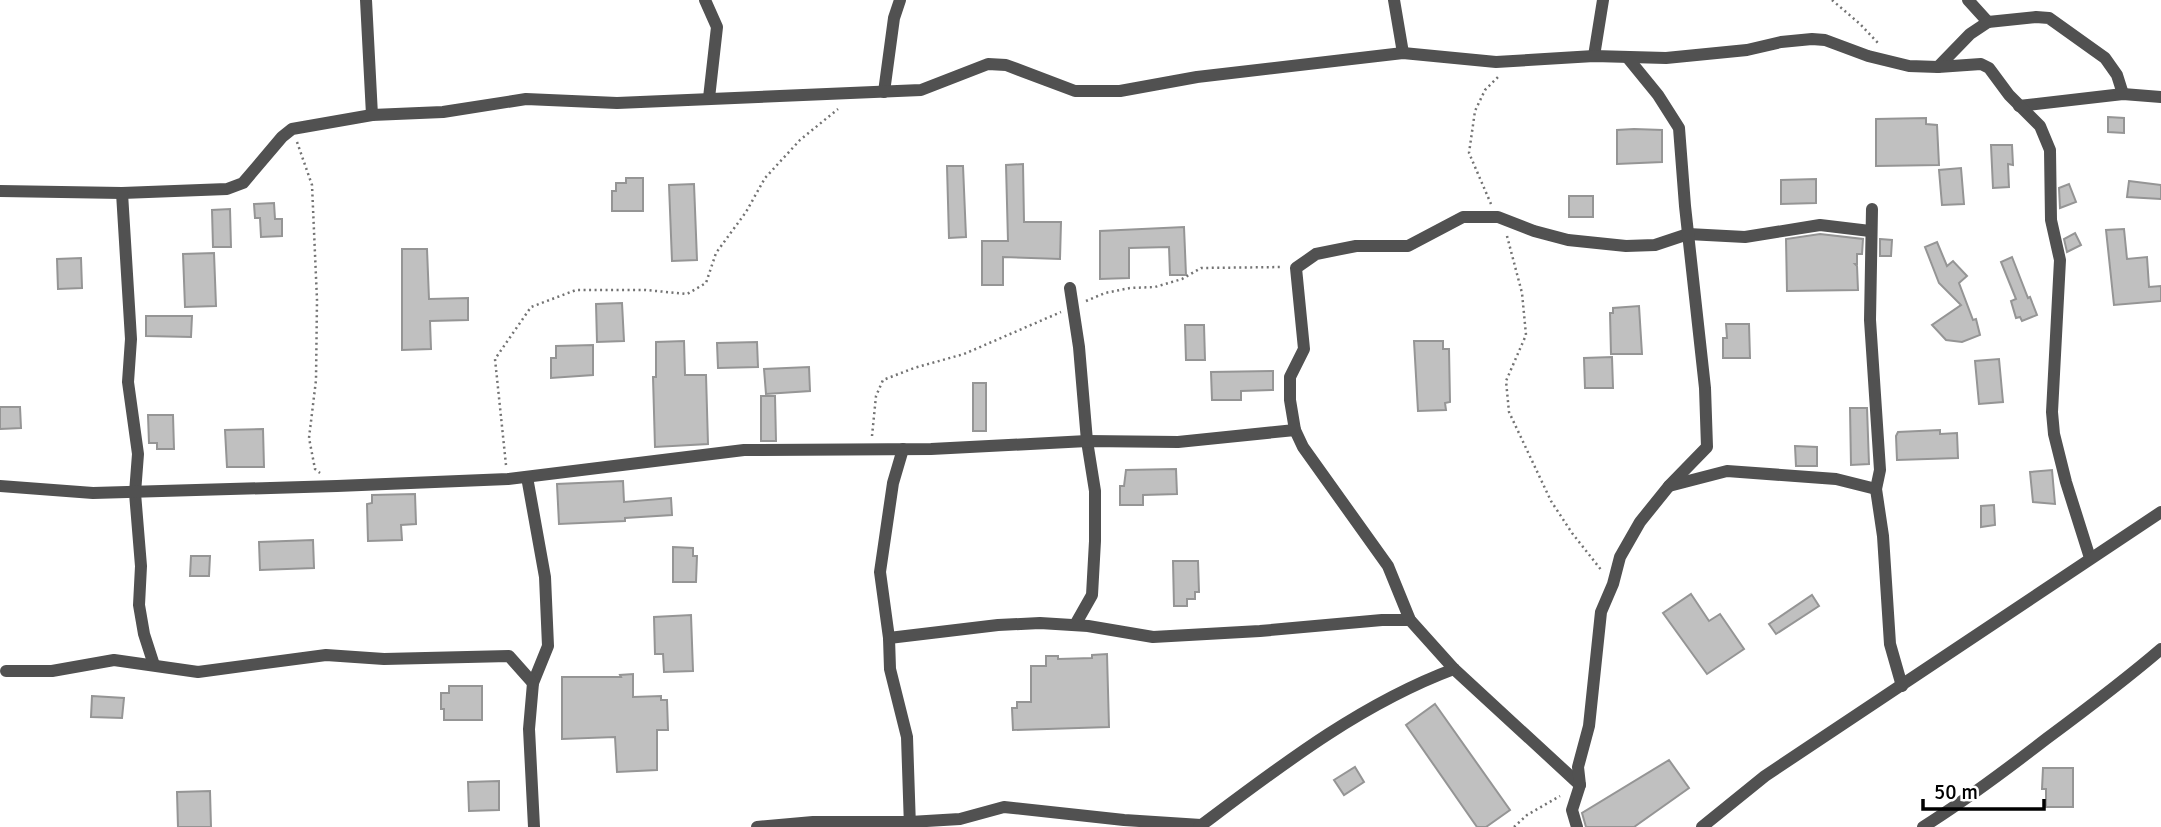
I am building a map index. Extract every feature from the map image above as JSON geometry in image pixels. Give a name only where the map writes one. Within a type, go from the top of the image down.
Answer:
[{"type":"street","points":[[366,0],[372,115]]},
{"type":"street","points":[[705,0],[718,27],[709,98]]},
{"type":"street","points":[[884,92],[894,18],[900,0]]},
{"type":"street","points":[[1394,0],[1403,53]]},
{"type":"street","points":[[1594,56],[1603,0]]},
{"type":"street","points":[[1968,0],[1988,22]]},
{"type":"street","points":[[1938,67],[1970,34],[1988,22],[2049,18],[2105,58],[2117,75],[2123,94]]},
{"type":"street","points":[[0,191],[122,193],[227,189],[243,183],[292,129],[372,115],[443,112],[526,99],[617,103],[921,90],[988,64],[1006,65],[1075,91],[1120,91],[1197,77],[1403,53],[1513,62],[1594,56],[1666,58],[1758,49],[1796,39],[1837,43],[1868,56],[1909,66],[1981,64],[1989,68],[2019,106],[2040,126],[2050,150],[2051,220],[2060,260],[2052,412],[2054,434],[2090,558]]},
{"type":"street","points":[[1577,827],[1572,810],[1580,785],[1578,767],[1589,726],[1601,612],[1613,584],[1619,557],[1640,522],[1668,486],[1707,447],[1705,388],[1679,128],[1658,94],[1627,57]]},
{"type":"street","points":[[2019,106],[2123,94],[2161,97]]},
{"type":"street","points":[[122,193],[131,339],[128,382],[138,454],[135,493],[141,566],[139,605],[144,634],[154,665]]},
{"type":"street","points":[[1872,209],[1870,320],[1880,470],[1876,489],[1883,536],[1890,644],[1902,686]]},
{"type":"street","points":[[1580,785],[1454,669],[1410,620],[1388,566],[1303,447],[1295,430],[1290,400],[1290,377],[1304,349],[1296,268],[1316,254],[1356,246],[1408,246],[1463,217],[1498,216],[1534,232],[1568,240],[1626,246],[1655,245],[1688,234],[1745,237],[1819,225],[1870,231]]},
{"type":"street","points":[[1070,288],[1095,491],[1092,595],[1075,625]]},
{"type":"street","points":[[0,485],[93,493],[135,493],[508,479],[744,450],[871,450],[1087,441],[1178,442],[1295,430]]},
{"type":"street","points":[[903,449],[894,483],[880,572],[889,638],[890,669],[907,737],[910,824]]},
{"type":"street","points":[[1668,486],[1727,471],[1836,479],[1876,489]]},
{"type":"street","points":[[527,477],[545,577],[548,646],[533,683],[529,729],[534,827]]},
{"type":"street","points":[[1702,827],[1765,776],[2161,512]]},
{"type":"street","points":[[889,638],[998,625],[1040,623],[1075,625],[1153,637],[1410,620]]},
{"type":"street","points":[[1923,827],[1956,806],[2115,688],[2161,649]]},
{"type":"street","points":[[6,671],[52,671],[114,660],[198,672],[326,656],[384,659],[509,656],[533,683]]},
{"type":"street","points":[[757,827],[813,821],[910,824],[960,819],[1004,807],[1200,826],[1324,736],[1417,682],[1454,669]]},
{"type":"path","points":[[1832,0],[1860,23],[1878,43]]},
{"type":"path","points":[[1513,62],[1485,90],[1475,111],[1468,153],[1498,216],[1513,256],[1522,293],[1526,335],[1506,381],[1509,412],[1551,501],[1572,533],[1613,584]]},
{"type":"path","points":[[508,479],[495,359],[531,307],[576,290],[646,290],[687,295],[706,283],[716,253],[746,212],[765,178],[800,140],[833,112],[863,93]]},
{"type":"path","points":[[292,129],[312,185],[317,300],[316,380],[309,438],[315,469],[337,486]]},
{"type":"path","points":[[871,450],[876,396],[883,380],[964,354],[1105,293],[1155,287],[1182,279],[1201,268],[1296,268]]},
{"type":"path","points":[[1514,827],[1527,815],[1580,785]]},
{"type":"building","points":[[2108,117],[2124,118],[2124,133],[2108,132]]},
{"type":"building","points":[[1926,118],[1926,124],[1937,125],[1939,165],[1876,166],[1876,119]]},
{"type":"building","points":[[1617,130],[1662,130],[1662,162],[1617,164]]},
{"type":"building","points":[[1991,145],[2012,145],[2013,165],[2008,164],[2009,187],[1993,188]]},
{"type":"building","points":[[1023,164],[1024,222],[1061,222],[1060,259],[1003,257],[1003,285],[982,285],[982,241],[1008,241],[1006,165]]},
{"type":"building","points":[[947,166],[963,166],[966,237],[949,238]]},
{"type":"building","points":[[1961,168],[1964,204],[1942,205],[1939,170]]},
{"type":"building","points":[[626,178],[643,178],[643,211],[612,211],[612,191],[616,191],[616,183],[626,183]]},
{"type":"building","points":[[1816,179],[1816,203],[1781,204],[1781,180]]},
{"type":"building","points":[[2129,181],[2161,185],[2161,199],[2127,197]]},
{"type":"building","points":[[694,184],[697,260],[672,261],[669,185]]},
{"type":"building","points":[[2069,184],[2076,202],[2060,208],[2059,188]]},
{"type":"building","points":[[1569,196],[1593,196],[1593,217],[1569,217]]},
{"type":"building","points":[[274,203],[275,219],[282,219],[282,236],[261,237],[260,218],[255,218],[254,204]]},
{"type":"building","points":[[230,209],[231,247],[213,247],[212,210]]},
{"type":"building","points":[[1184,227],[1186,275],[1170,275],[1169,247],[1129,248],[1129,278],[1100,279],[1100,231]]},
{"type":"building","points":[[2124,229],[2127,259],[2147,257],[2149,287],[2161,286],[2161,301],[2114,305],[2106,230]]},
{"type":"building","points":[[2075,233],[2081,245],[2067,252],[2064,239]]},
{"type":"building","points":[[1820,234],[1863,239],[1862,254],[1857,254],[1855,264],[1858,290],[1787,291],[1786,239]]},
{"type":"building","points":[[1880,239],[1892,240],[1891,256],[1880,256]]},
{"type":"building","points":[[1937,242],[1947,266],[1953,261],[1967,276],[1959,283],[1973,320],[1976,319],[1980,335],[1962,342],[1946,340],[1932,325],[1961,305],[1939,283],[1925,247]]},
{"type":"building","points":[[402,249],[427,249],[429,299],[468,298],[468,320],[430,321],[431,349],[402,350]]},
{"type":"building","points":[[214,253],[216,306],[185,307],[183,254]]},
{"type":"building","points":[[2012,257],[2037,315],[2022,321],[2020,317],[2016,318],[2011,301],[2016,299],[2001,262]]},
{"type":"building","points":[[81,258],[82,288],[58,289],[57,259]]},
{"type":"building","points":[[622,303],[624,341],[597,342],[596,304]]},
{"type":"building","points":[[1639,306],[1642,354],[1611,354],[1610,313],[1613,313],[1613,308]]},
{"type":"building","points":[[146,316],[192,316],[191,337],[146,336]]},
{"type":"building","points":[[1726,324],[1749,324],[1750,358],[1723,358],[1723,338],[1727,338]]},
{"type":"building","points":[[1185,325],[1204,325],[1205,360],[1186,360]]},
{"type":"building","points":[[684,341],[685,375],[706,375],[708,444],[655,447],[653,377],[656,377],[656,342]]},
{"type":"building","points":[[1414,341],[1443,341],[1443,349],[1449,349],[1450,402],[1445,403],[1446,410],[1418,411]]},
{"type":"building","points":[[757,342],[758,367],[718,368],[717,343]]},
{"type":"building","points":[[593,345],[593,375],[551,378],[551,358],[556,358],[556,346]]},
{"type":"building","points":[[1612,357],[1613,388],[1585,388],[1584,358]]},
{"type":"building","points":[[1999,359],[2003,402],[1979,404],[1975,361]]},
{"type":"building","points":[[809,367],[810,391],[766,394],[764,369]]},
{"type":"building","points":[[1273,371],[1273,390],[1241,391],[1241,400],[1212,400],[1211,372]]},
{"type":"building","points":[[973,383],[986,383],[986,431],[973,431]]},
{"type":"building","points":[[761,396],[775,396],[776,441],[761,441]]},
{"type":"building","points":[[0,407],[20,407],[21,428],[0,429]]},
{"type":"building","points":[[1850,408],[1867,408],[1869,464],[1851,465]]},
{"type":"building","points":[[148,415],[173,415],[174,449],[157,449],[157,443],[149,443]]},
{"type":"building","points":[[263,429],[264,467],[227,467],[225,430]]},
{"type":"building","points":[[1940,430],[1940,434],[1957,433],[1958,458],[1897,460],[1898,432]]},
{"type":"building","points":[[1795,446],[1817,447],[1817,466],[1796,466]]},
{"type":"building","points":[[1176,469],[1177,494],[1143,495],[1143,505],[1120,505],[1120,486],[1124,486],[1126,470]]},
{"type":"building","points":[[2052,470],[2055,504],[2033,502],[2030,472]]},
{"type":"building","points":[[623,481],[624,502],[671,498],[672,515],[625,518],[625,521],[559,524],[557,484]]},
{"type":"building","points":[[415,494],[416,524],[401,525],[402,540],[368,541],[367,504],[372,503],[372,495]]},
{"type":"building","points":[[1994,505],[1995,525],[1981,527],[1981,506]]},
{"type":"building","points":[[313,540],[314,568],[260,570],[259,542]]},
{"type":"building","points":[[673,547],[693,548],[693,556],[697,556],[696,582],[673,582]]},
{"type":"building","points":[[191,556],[210,556],[209,576],[190,576]]},
{"type":"building","points":[[1173,561],[1198,561],[1199,592],[1195,592],[1195,599],[1187,599],[1187,606],[1174,606]]},
{"type":"building","points":[[1691,594],[1709,621],[1720,614],[1744,649],[1707,674],[1663,613]]},
{"type":"building","points":[[1812,595],[1819,606],[1776,634],[1769,624]]},
{"type":"building","points":[[691,615],[693,671],[664,672],[663,654],[655,654],[654,617]]},
{"type":"building","points":[[1107,654],[1109,727],[1013,730],[1012,708],[1017,708],[1017,702],[1031,702],[1031,666],[1046,666],[1046,656],[1058,656],[1058,659],[1092,658],[1092,655]]},
{"type":"building","points":[[633,674],[633,697],[661,696],[661,700],[667,700],[668,730],[657,730],[657,770],[617,772],[615,737],[562,739],[562,677],[621,677],[620,675]]},
{"type":"building","points":[[449,686],[482,686],[482,720],[444,720],[441,693],[449,693]]},
{"type":"building","points":[[92,696],[124,698],[122,718],[91,717]]},
{"type":"building","points":[[1435,704],[1510,810],[1486,827],[1477,827],[1406,725]]},
{"type":"building","points":[[1669,760],[1689,788],[1634,827],[1586,827],[1582,813]]},
{"type":"building","points":[[1355,767],[1364,782],[1344,795],[1334,780]]},
{"type":"building","points":[[2043,768],[2073,768],[2073,807],[2046,807],[2046,789],[2042,789]]},
{"type":"building","points":[[499,781],[499,810],[469,811],[468,782]]},
{"type":"building","points":[[210,791],[211,827],[178,827],[177,792]]}]
